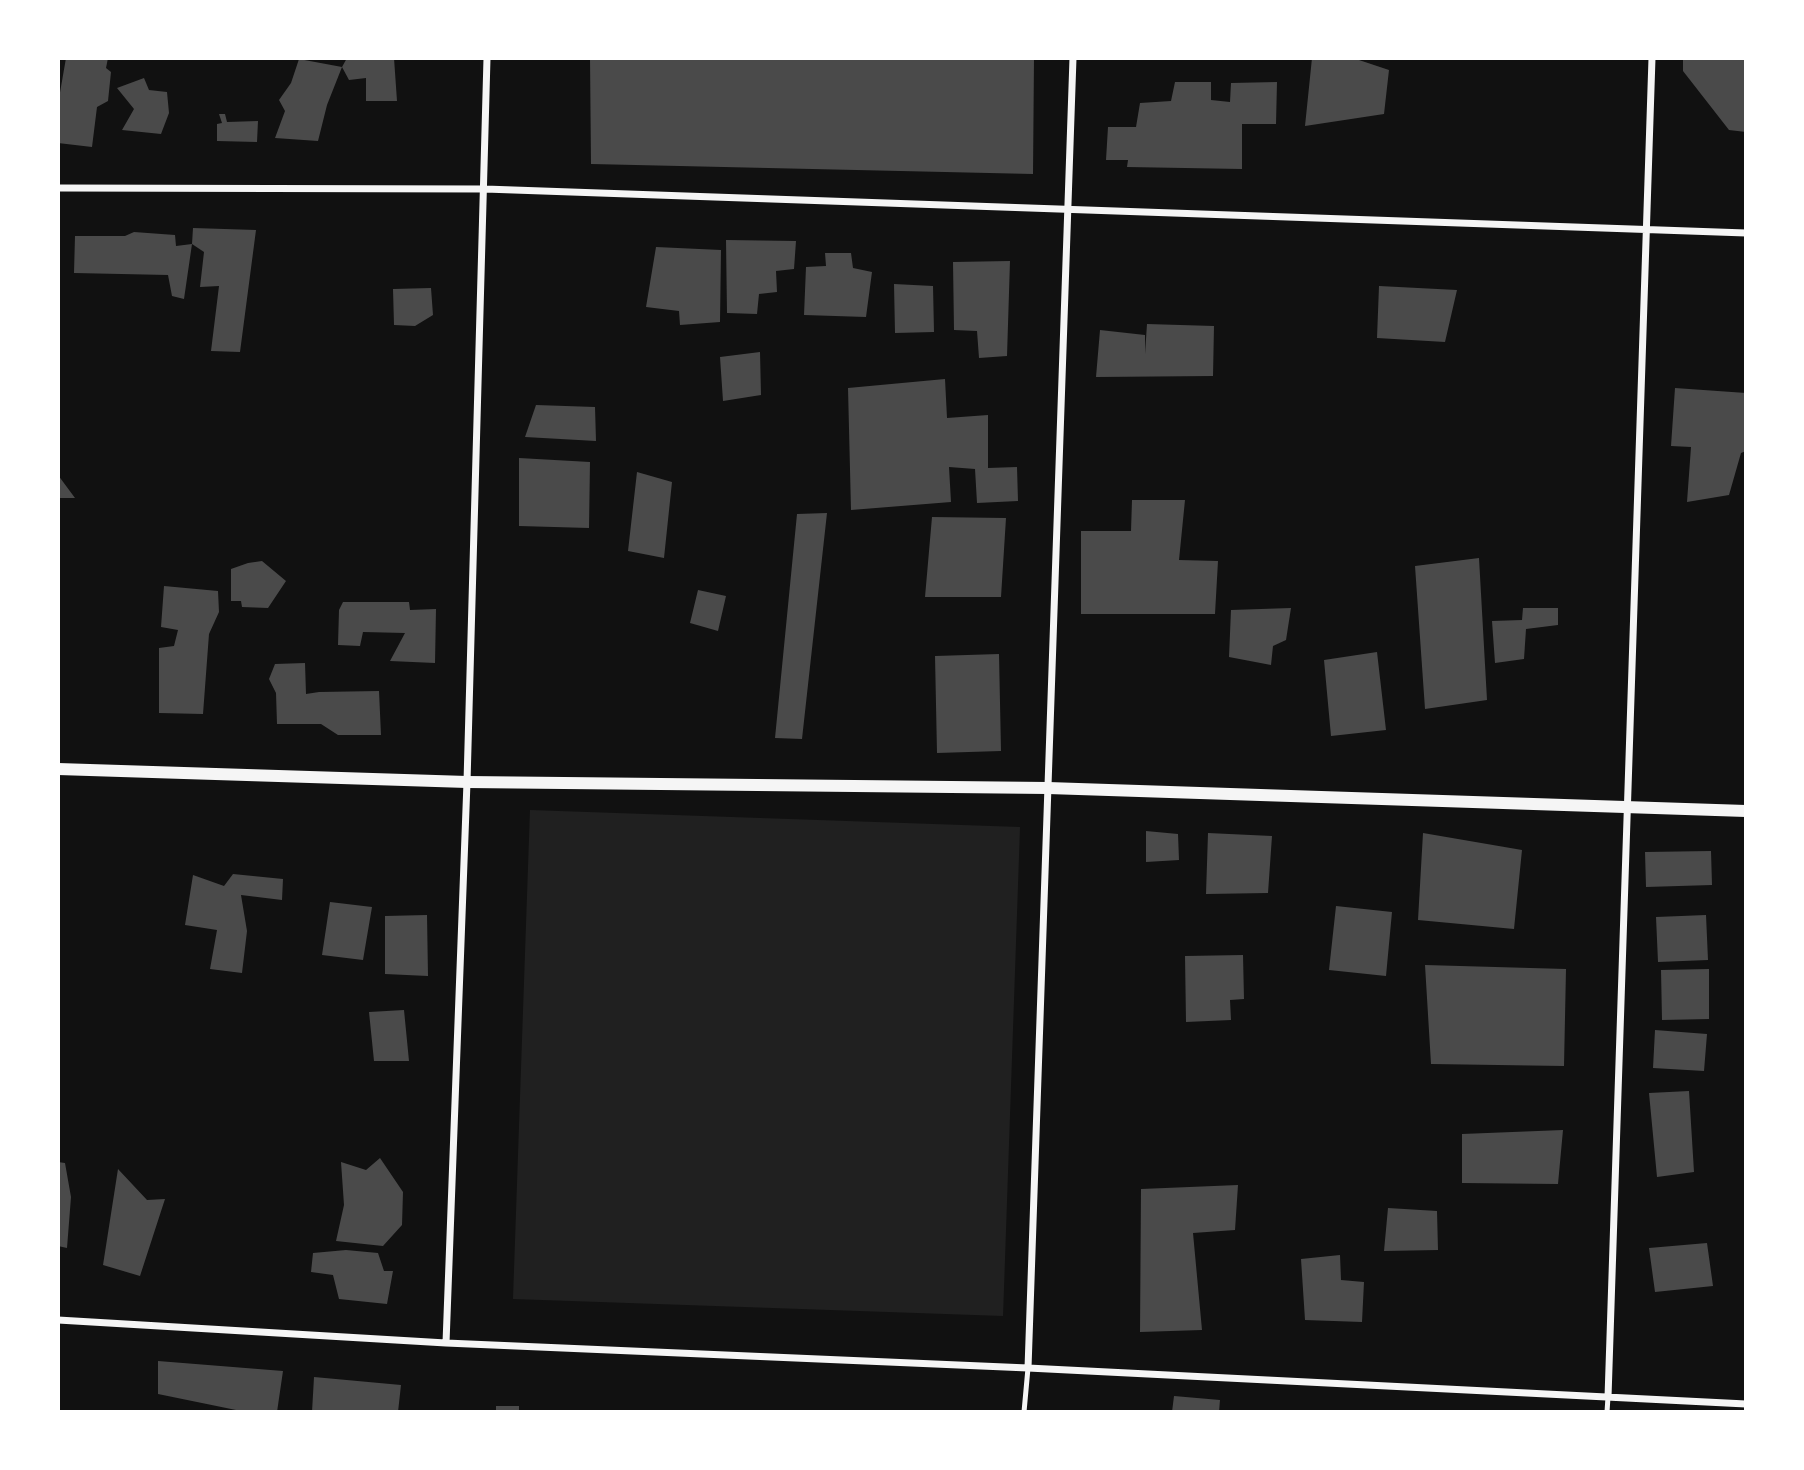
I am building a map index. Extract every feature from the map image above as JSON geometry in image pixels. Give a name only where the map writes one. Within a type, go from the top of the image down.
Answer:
[{"type":"street","points":[[446,1343],[467,782],[487,58]]},
{"type":"street","points":[[1028,1368],[1073,58]]},
{"type":"street","points":[[1608,1397],[1652,58]]},
{"type":"street","points":[[58,188],[485,189],[1746,233]]},
{"type":"street","points":[[58,769],[467,782],[1048,788],[1746,811]]},
{"type":"street","points":[[58,1320],[446,1343],[1028,1368],[1746,1404]]},
{"type":"lane","points":[[1024,1412],[1028,1368]]},
{"type":"lane","points":[[1607,1412],[1608,1397]]},
{"type":"shaded area","points":[[530,810],[1020,827],[1003,1316],[513,1299]]},
{"type":"building","points":[[66,58],[108,58],[106,68],[111,72],[108,101],[97,107],[92,147],[58,143],[58,104]]},
{"type":"building","points":[[347,58],[394,58],[397,101],[366,101],[366,78],[349,80],[342,67]]},
{"type":"building","points":[[590,58],[1034,58],[1033,174],[591,164]]},
{"type":"building","points":[[1312,58],[1353,58],[1389,70],[1384,114],[1305,126]]},
{"type":"building","points":[[1683,58],[1746,58],[1746,132],[1729,130],[1683,71]]},
{"type":"building","points":[[299,59],[342,67],[327,105],[318,141],[275,138],[285,111],[279,100],[291,83]]},
{"type":"building","points":[[144,78],[149,90],[167,92],[169,113],[161,134],[122,130],[134,109],[117,88]]},
{"type":"building","points":[[1175,82],[1211,82],[1211,100],[1230,102],[1231,83],[1277,82],[1276,124],[1242,124],[1242,169],[1127,167],[1128,160],[1106,160],[1108,127],[1136,127],[1140,103],[1171,101]]},
{"type":"building","points":[[219,114],[225,114],[227,122],[258,121],[257,142],[217,141],[217,124],[222,123]]},
{"type":"building","points":[[193,228],[256,230],[240,352],[211,351],[219,286],[200,287],[204,252],[192,244]]},
{"type":"building","points":[[134,232],[175,235],[176,246],[192,244],[184,299],[172,296],[168,275],[74,273],[75,236],[125,236]]},
{"type":"building","points":[[726,240],[796,241],[794,269],[776,271],[777,292],[759,294],[757,314],[727,313]]},
{"type":"building","points":[[656,247],[721,250],[720,322],[680,325],[679,311],[646,307]]},
{"type":"building","points":[[825,253],[851,253],[853,268],[872,272],[866,317],[804,315],[806,267],[826,266]]},
{"type":"building","points":[[1010,261],[1007,356],[979,358],[977,331],[954,330],[953,262]]},
{"type":"building","points":[[894,284],[933,286],[934,332],[895,333]]},
{"type":"building","points":[[1379,286],[1457,290],[1445,342],[1377,338]]},
{"type":"building","points":[[431,288],[433,315],[415,326],[394,325],[393,289]]},
{"type":"building","points":[[1147,324],[1214,326],[1213,376],[1096,377],[1100,330],[1145,335],[1145,354]]},
{"type":"building","points":[[760,352],[761,395],[723,401],[720,357]]},
{"type":"building","points":[[945,379],[947,418],[988,415],[988,468],[1017,467],[1018,501],[977,503],[975,469],[949,467],[951,502],[851,510],[848,388]]},
{"type":"building","points":[[1675,388],[1746,393],[1746,451],[1741,453],[1729,495],[1687,502],[1691,447],[1671,446]]},
{"type":"building","points":[[536,405],[595,407],[596,441],[525,437]]},
{"type":"building","points":[[519,458],[590,462],[589,528],[519,526]]},
{"type":"building","points":[[637,472],[672,482],[664,558],[628,551]]},
{"type":"building","points":[[58,475],[75,498],[58,498]]},
{"type":"building","points":[[1132,500],[1185,500],[1179,560],[1218,561],[1215,614],[1081,614],[1081,531],[1131,531]]},
{"type":"building","points":[[827,513],[802,739],[775,738],[797,514]]},
{"type":"building","points":[[932,517],[1006,518],[1001,597],[925,597]]},
{"type":"building","points":[[1479,558],[1487,700],[1425,709],[1415,566]]},
{"type":"building","points":[[262,561],[286,581],[268,608],[242,607],[241,601],[231,601],[231,569]]},
{"type":"building","points":[[164,586],[218,591],[219,612],[209,634],[203,714],[159,713],[159,648],[174,646],[178,630],[161,627]]},
{"type":"building","points":[[698,590],[726,596],[718,631],[690,623]]},
{"type":"building","points":[[343,602],[409,602],[410,610],[436,609],[435,663],[390,661],[405,633],[363,632],[360,646],[338,645],[339,610]]},
{"type":"building","points":[[1291,608],[1286,640],[1273,646],[1271,665],[1229,657],[1231,610]]},
{"type":"building","points":[[1523,608],[1558,608],[1558,625],[1526,629],[1524,659],[1495,663],[1492,621],[1522,620]]},
{"type":"building","points":[[1377,652],[1386,730],[1331,736],[1324,660]]},
{"type":"building","points":[[999,654],[1001,751],[937,753],[935,656]]},
{"type":"building","points":[[305,663],[306,694],[379,691],[381,735],[338,735],[321,724],[277,724],[276,693],[269,679],[275,664]]},
{"type":"building","points":[[1146,831],[1178,834],[1179,860],[1146,862]]},
{"type":"building","points":[[1208,833],[1272,836],[1268,893],[1206,894]]},
{"type":"building","points":[[1423,833],[1522,850],[1514,929],[1418,920]]},
{"type":"building","points":[[1711,851],[1712,885],[1646,887],[1645,852]]},
{"type":"building","points":[[233,874],[283,879],[282,900],[241,895],[247,931],[242,973],[210,969],[217,930],[185,925],[193,875],[224,886]]},
{"type":"building","points":[[330,902],[372,907],[363,960],[322,955]]},
{"type":"building","points":[[1336,906],[1392,912],[1386,976],[1329,970]]},
{"type":"building","points":[[427,915],[428,976],[385,974],[385,916]]},
{"type":"building","points":[[1706,915],[1708,960],[1658,962],[1656,917]]},
{"type":"building","points":[[1243,955],[1244,999],[1230,1000],[1231,1020],[1186,1022],[1185,956]]},
{"type":"building","points":[[1425,965],[1566,969],[1564,1066],[1431,1064]]},
{"type":"building","points":[[1709,969],[1709,1019],[1662,1020],[1661,970]]},
{"type":"building","points":[[404,1010],[409,1061],[374,1061],[369,1012]]},
{"type":"building","points":[[1655,1030],[1707,1034],[1704,1071],[1653,1068]]},
{"type":"building","points":[[1689,1091],[1694,1172],[1657,1177],[1649,1093]]},
{"type":"building","points":[[1563,1130],[1558,1184],[1462,1183],[1462,1134]]},
{"type":"building","points":[[380,1158],[403,1192],[402,1225],[383,1246],[336,1241],[344,1205],[341,1162],[366,1170]]},
{"type":"building","points":[[58,1162],[65,1163],[71,1197],[67,1248],[58,1246]]},
{"type":"building","points":[[118,1169],[147,1200],[165,1199],[140,1276],[103,1265]]},
{"type":"building","points":[[1238,1185],[1235,1230],[1193,1233],[1202,1330],[1140,1332],[1141,1189]]},
{"type":"building","points":[[1388,1208],[1437,1211],[1438,1250],[1384,1251]]},
{"type":"building","points":[[1707,1243],[1713,1286],[1655,1292],[1649,1248]]},
{"type":"building","points":[[346,1250],[378,1253],[384,1271],[393,1271],[387,1304],[339,1299],[333,1275],[311,1272],[313,1253]]},
{"type":"building","points":[[1340,1255],[1341,1280],[1364,1282],[1362,1322],[1305,1320],[1301,1259]]},
{"type":"building","points":[[158,1361],[283,1371],[277,1412],[236,1412],[158,1394]]},
{"type":"building","points":[[314,1377],[401,1385],[398,1412],[312,1412]]},
{"type":"building","points":[[1174,1396],[1220,1400],[1219,1412],[1172,1412]]},
{"type":"building","points":[[496,1406],[519,1406],[519,1412],[496,1412]]}]
